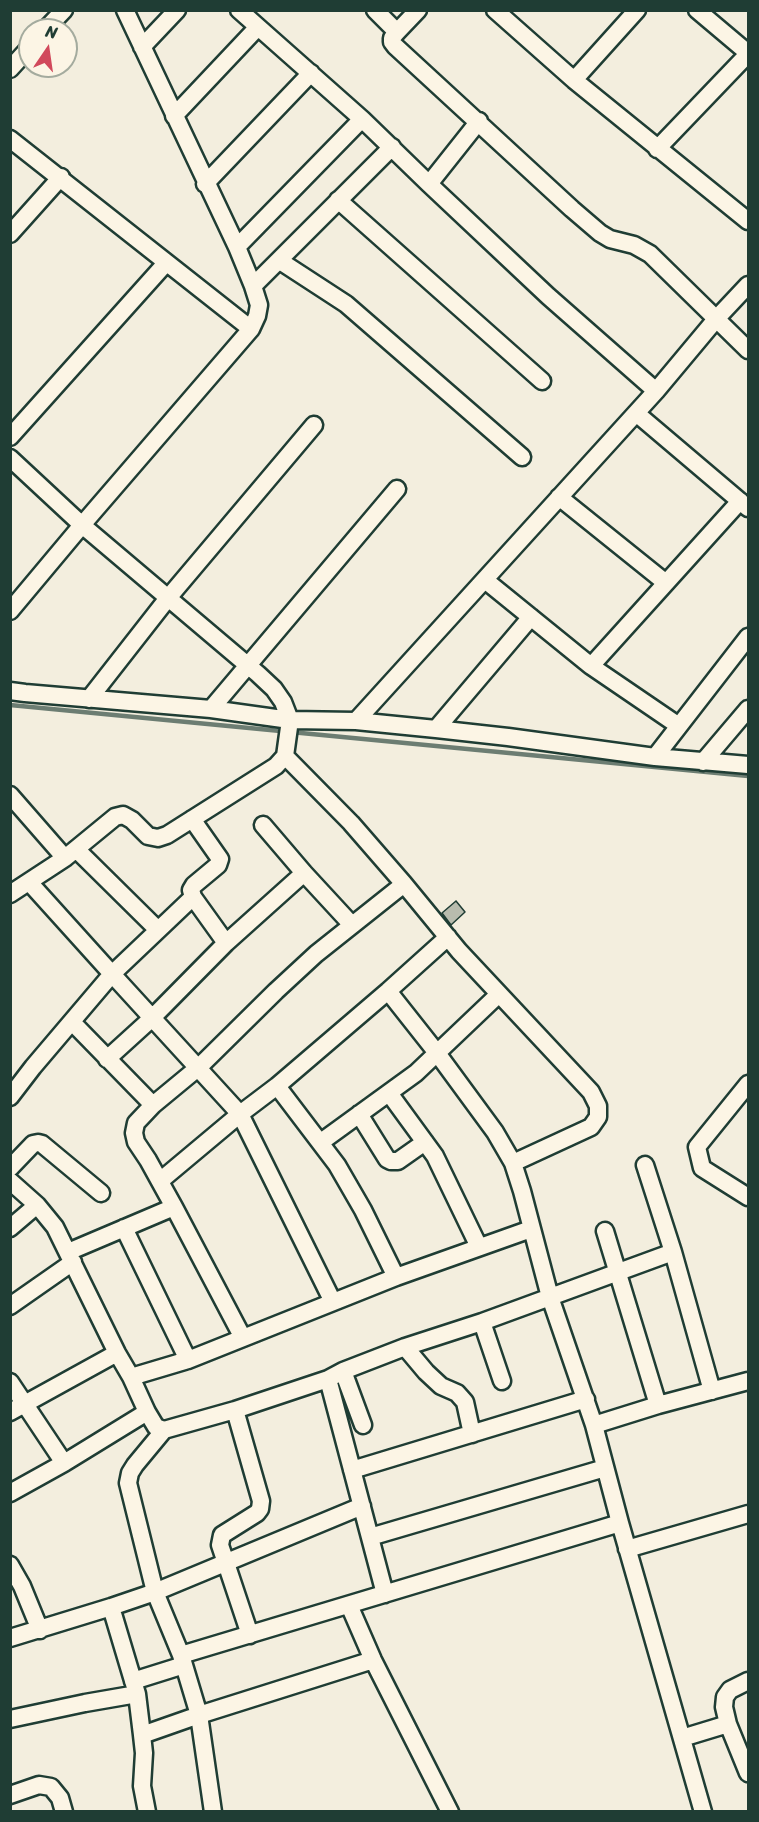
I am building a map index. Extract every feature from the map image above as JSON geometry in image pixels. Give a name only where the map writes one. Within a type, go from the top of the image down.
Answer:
[{"type":"street","points":[[10,610],[251,329],[257,316],[259,305],[237,247],[125,10]]},
{"type":"street","points":[[142,47],[177,10]]},
{"type":"street","points":[[239,10],[362,119],[556,303],[656,391]]},
{"type":"street","points":[[375,10],[397,32]]},
{"type":"street","points":[[418,10],[392,38],[395,46],[600,233],[610,239],[634,245],[650,254],[748,351]]},
{"type":"street","points":[[495,10],[574,80],[748,221]]},
{"type":"street","points":[[574,80],[638,10]]},
{"type":"street","points":[[657,149],[748,53],[697,10]]},
{"type":"street","points":[[174,116],[257,28]]},
{"type":"street","points":[[206,184],[311,73]]},
{"type":"street","points":[[237,247],[362,119]]},
{"type":"street","points":[[429,184],[478,121]]},
{"type":"street","points":[[10,139],[251,329]]},
{"type":"street","points":[[253,286],[392,147]]},
{"type":"street","points":[[10,234],[60,177]]},
{"type":"street","points":[[338,200],[542,381]]},
{"type":"street","points":[[280,261],[346,304],[522,457]]},
{"type":"street","points":[[10,436],[166,263]]},
{"type":"street","points":[[356,721],[656,391],[748,285]]},
{"type":"street","points":[[591,666],[666,583],[744,505],[636,413]]},
{"type":"street","points":[[89,699],[168,598],[314,425]]},
{"type":"street","points":[[10,458],[82,525],[248,665],[274,689],[283,702],[290,725],[286,753],[276,766],[167,835],[158,838],[148,836],[132,820],[123,815],[115,817],[70,854],[16,889],[112,974],[240,1114],[333,1302]]},
{"type":"street","points":[[211,710],[396,489]]},
{"type":"street","points":[[559,497],[666,583]]},
{"type":"street","points":[[485,580],[591,666],[679,726]]},
{"type":"street","points":[[436,729],[531,617]]},
{"type":"street","points":[[655,757],[748,637]]},
{"type":"street","points":[[10,691],[211,710],[290,725],[356,721],[508,736],[655,757],[748,765]]},
{"type":"street","points":[[703,762],[748,709]]},
{"type":"street","points":[[286,753],[499,994],[591,1092],[598,1106],[598,1117],[591,1126],[513,1163]]},
{"type":"street","points":[[10,795],[70,854],[158,930]]},
{"type":"street","points":[[192,819],[220,859],[218,865],[191,890],[193,897],[226,943]]},
{"type":"street","points":[[263,825],[352,925]]},
{"type":"street","points":[[107,1059],[151,1019],[226,943],[304,873]]},
{"type":"street","points":[[243,1338],[160,1181],[136,1142],[134,1133],[136,1123],[199,1067],[316,954],[404,884]]},
{"type":"street","points":[[10,1097],[112,974],[193,897]]},
{"type":"street","points":[[160,1181],[277,1086],[448,937]]},
{"type":"street","points":[[388,991],[495,1132],[513,1163],[550,1297],[594,1425],[627,1549],[704,1812]]},
{"type":"street","points":[[321,1142],[416,1073],[499,994]]},
{"type":"street","points":[[72,1022],[153,1106]]},
{"type":"street","points":[[748,1084],[697,1147],[702,1168],[748,1197]]},
{"type":"street","points":[[277,1086],[337,1165],[396,1276]]},
{"type":"street","points":[[389,1093],[435,1156],[478,1247]]},
{"type":"street","points":[[359,1114],[391,1161],[398,1161],[425,1142]]},
{"type":"street","points":[[10,1168],[33,1144],[42,1144],[101,1192]]},
{"type":"street","points":[[645,1165],[673,1252],[712,1390]]},
{"type":"street","points":[[10,1181],[37,1205],[55,1227],[147,1413],[156,1427],[164,1430]]},
{"type":"street","points":[[10,1228],[37,1205]]},
{"type":"street","points":[[10,1306],[70,1257],[124,1228],[174,1207]]},
{"type":"street","points":[[124,1228],[188,1360]]},
{"type":"street","points":[[131,1377],[188,1360],[396,1276],[531,1229]]},
{"type":"street","points":[[605,1231],[658,1405]]},
{"type":"street","points":[[213,1812],[199,1715],[182,1660],[155,1592],[128,1483],[135,1465],[164,1430],[327,1380],[343,1371],[405,1347],[482,1322],[673,1252]]},
{"type":"street","points":[[482,1322],[502,1381]]},
{"type":"street","points":[[405,1347],[433,1379],[441,1386],[457,1393],[465,1402],[472,1434]]},
{"type":"street","points":[[10,1412],[117,1353]]},
{"type":"street","points":[[343,1371],[363,1425]]},
{"type":"street","points":[[327,1380],[385,1594]]},
{"type":"street","points":[[594,1425],[748,1381]]},
{"type":"street","points":[[10,1382],[64,1463]]},
{"type":"street","points":[[352,1470],[585,1400]]},
{"type":"street","points":[[235,1410],[261,1501],[260,1509],[256,1513],[222,1535],[220,1545],[250,1635]]},
{"type":"street","points":[[10,1493],[147,1413]]},
{"type":"street","points":[[370,1537],[605,1468]]},
{"type":"street","points":[[10,1638],[155,1592],[362,1506]]},
{"type":"street","points":[[627,1549],[748,1514]]},
{"type":"street","points":[[10,1719],[85,1703],[135,1688],[182,1660],[250,1635],[620,1523]]},
{"type":"street","points":[[10,1565],[22,1586],[40,1630]]},
{"type":"street","points":[[349,1605],[373,1660],[450,1812]]},
{"type":"street","points":[[111,1607],[135,1688],[144,1754],[142,1786],[147,1812]]},
{"type":"street","points":[[142,1735],[373,1660]]},
{"type":"street","points":[[747,1766],[728,1724],[724,1707],[725,1697],[730,1690],[748,1681]]},
{"type":"street","points":[[682,1738],[728,1724]]},
{"type":"street","points":[[10,1795],[39,1785],[51,1787],[60,1798],[64,1812]]},
{"type":"building","points":[[456,901],[465,912],[451,925],[442,913]]},
{"type":"waterway","points":[[10,705],[748,776]]}]
